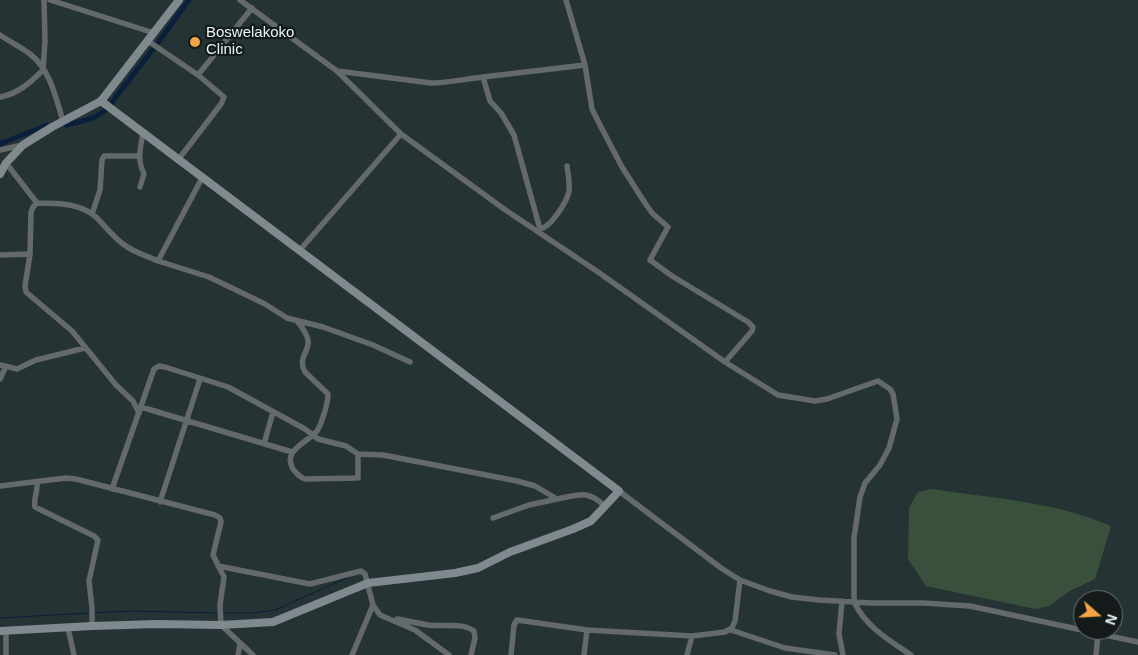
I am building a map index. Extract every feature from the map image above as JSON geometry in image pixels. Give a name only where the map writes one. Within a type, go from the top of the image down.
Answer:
[{"type":"street","points":[[0,97],[8,96],[24,87],[43,70],[45,41],[44,0]]},
{"type":"street","points":[[50,0],[154,33]]},
{"type":"street","points":[[0,174],[6,163],[23,145],[63,121],[106,105],[148,41],[179,0]]},
{"type":"street","points":[[240,0],[337,71],[401,134],[504,209],[539,230],[725,362],[778,395],[787,398],[815,401],[827,399],[878,382],[890,390],[893,394],[897,414],[891,444],[880,465],[865,483],[860,497],[854,538],[854,602],[873,628],[911,655]]},
{"type":"street","points":[[566,0],[586,65],[592,109],[598,123],[622,167],[645,203],[652,213],[668,227],[650,260],[753,327],[752,331],[725,362]]},
{"type":"street","points":[[198,75],[252,8]]},
{"type":"street","points":[[0,35],[13,45],[29,53],[38,61],[54,89],[63,121]]},
{"type":"street","points":[[148,41],[198,75],[222,94],[224,100],[178,160]]},
{"type":"street","points":[[337,71],[442,83],[586,65]]},
{"type":"street","points":[[483,77],[490,102],[501,113],[514,135],[539,230]]},
{"type":"street","points":[[106,105],[142,134],[740,580],[787,596],[854,602],[970,606],[1073,628]]},
{"type":"street","points":[[140,187],[144,174],[139,164],[142,134]]},
{"type":"street","points":[[300,251],[401,134]]},
{"type":"street","points":[[0,150],[23,145]]},
{"type":"street","points":[[92,214],[99,192],[104,156],[139,156]]},
{"type":"street","points":[[6,163],[37,202],[60,203],[82,209],[92,214],[123,244],[135,251],[209,278],[265,304],[288,318],[323,326],[373,345],[410,362]]},
{"type":"street","points":[[539,230],[545,228],[551,222],[568,193],[569,184],[566,166]]},
{"type":"street","points":[[158,260],[202,178]]},
{"type":"street","points":[[37,202],[31,212],[30,254],[24,286],[26,292],[72,331],[116,385],[140,410],[186,421],[292,452]]},
{"type":"street","points":[[0,255],[30,254]]},
{"type":"street","points":[[297,321],[308,339],[301,362],[302,368],[328,394],[328,400],[314,434],[292,452],[290,458],[292,468],[299,477],[305,478],[358,478],[358,454]]},
{"type":"street","points":[[0,378],[3,366],[17,369],[36,360],[85,348]]},
{"type":"street","points":[[112,489],[154,368],[159,366],[228,387],[323,440],[346,446],[358,454],[383,454],[517,481],[535,486],[557,499]]},
{"type":"street","points":[[160,502],[200,379]]},
{"type":"street","points":[[132,401],[145,396]]},
{"type":"street","points":[[264,444],[272,412]]},
{"type":"street","points":[[0,486],[66,478],[76,479],[215,515],[220,518],[221,522],[213,555],[224,577],[220,605],[221,625],[254,655]]},
{"type":"street","points":[[37,483],[38,491],[34,504],[35,507],[94,536],[98,540],[89,581],[92,626]]},
{"type":"street","points":[[6,655],[3,631],[158,624],[221,625],[277,621],[368,583],[471,570],[510,552],[583,526],[591,521],[619,491]]},
{"type":"street","points":[[493,518],[529,505],[584,494],[596,498],[606,506]]},
{"type":"street","points":[[218,566],[310,584],[361,571],[368,583],[373,606],[380,615],[415,630],[450,655]]},
{"type":"street","points":[[731,630],[735,621],[740,580]]},
{"type":"street","points":[[842,601],[839,634],[843,655]]},
{"type":"street","points":[[352,655],[373,606]]},
{"type":"street","points":[[380,615],[427,625],[463,626],[472,629],[475,634],[471,655]]},
{"type":"street","points":[[511,655],[514,626],[517,620],[587,630],[692,636],[731,630],[777,646],[817,654],[834,655]]},
{"type":"street","points":[[68,628],[74,655]]},
{"type":"street","points":[[584,655],[587,630]]},
{"type":"street","points":[[687,655],[692,636]]},
{"type":"street","points":[[1123,639],[1138,642]]},
{"type":"street","points":[[1096,655],[1097,640]]},
{"type":"street","points":[[238,655],[240,644]]},
{"type":"green space","points":[[932,489],[1046,506],[1068,511],[1111,526],[1095,579],[1068,592],[1049,606],[1035,609],[926,586],[908,559],[909,508],[918,492]]},
{"type":"waterway","points":[[157,44],[189,0]]},
{"type":"waterway","points":[[66,125],[87,120],[106,110],[154,48]]},
{"type":"waterway","points":[[0,144],[47,125]]},
{"type":"waterway","points":[[223,613],[255,613],[275,610],[349,577]]},
{"type":"waterway","points":[[93,613],[130,611],[219,613]]},
{"type":"waterway","points":[[0,618],[89,613]]},
{"type":"place","name":"Boswelakoko Clinic","points":[[195,42]]}]
